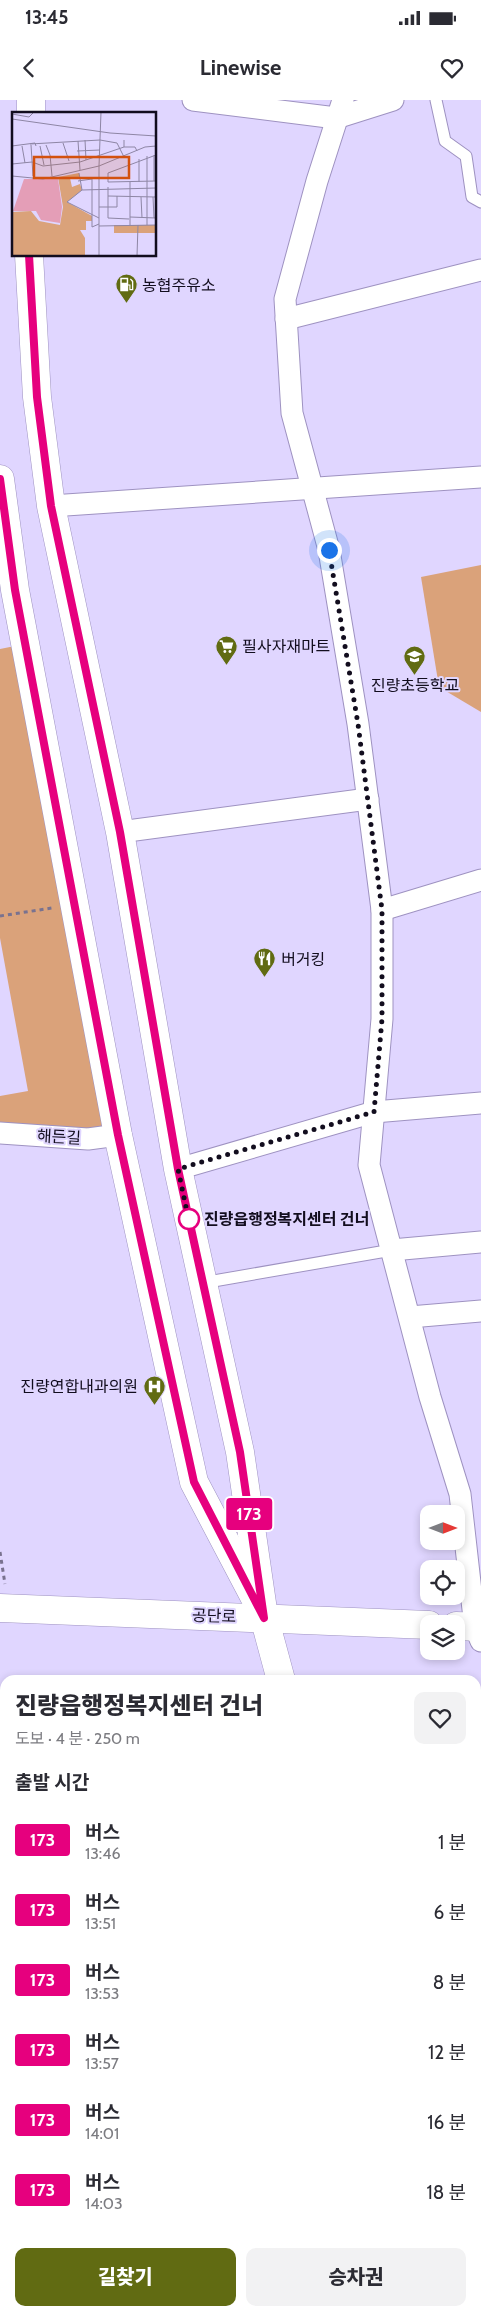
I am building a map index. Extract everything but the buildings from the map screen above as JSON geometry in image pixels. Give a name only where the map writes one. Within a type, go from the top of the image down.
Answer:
[{"type":"main road","points":[[29,256],[37,397],[51,506],[120,832],[178,1169],[240,1452],[264,1618],[280,1675]]},
{"type":"main road","points":[[0,479],[15,590],[118,1135],[194,1482],[264,1618]]},
{"type":"main road","name":"공단로","points":[[5,1608],[420,1625]]},
{"type":"street","points":[[193,100],[340,109],[393,100]]},
{"type":"street","points":[[340,109],[285,299],[292,414],[329,550],[358,724],[382,910],[382,1019],[370,1164],[430,1397],[460,1494],[473,1630]]},
{"type":"street","points":[[286,319],[481,270]]},
{"type":"street","points":[[51,506],[481,477]]},
{"type":"street","points":[[120,832],[368,799]]},
{"type":"street","points":[[382,910],[478,885]]},
{"type":"street","points":[[178,1169],[374,1112],[481,1103]]},
{"type":"street","name":"해든길","points":[[0,1133],[70,1139],[118,1135]]},
{"type":"street","points":[[392,1250],[481,1242]]},
{"type":"street","points":[[410,1316],[481,1311]]},
{"type":"lane","points":[[436,100],[445,141],[466,156],[472,197],[481,202]]},
{"type":"lane","points":[[202,1283],[392,1250]]},
{"type":"path","points":[[0,916],[75,904]]},
{"type":"path","points":[[0,1552],[5,1608]]},
{"type":"shaded area","points":[[481,565],[481,712],[439,687],[421,577]]},
{"type":"shaded area","points":[[25,644],[118,1135],[0,1133],[0,1096],[28,1091],[0,938],[0,649]]},
{"type":"bus line","name":"173","points":[[0,479],[15,590],[118,1135],[194,1482],[264,1618],[240,1452],[178,1169],[120,832],[51,506],[37,397],[29,256]]},
{"type":"place","name":"농협주유소","points":[[126,304]]},
{"type":"place","name":"필사자재마트","points":[[226,665]]},
{"type":"place","name":"진량초등학교","points":[[415,675]]},
{"type":"place","name":"버거킹","points":[[265,978]]},
{"type":"place","name":"진량읍행정복지센터 건너","points":[[189,1219]]},
{"type":"place","name":"진량연합내과의원","points":[[154,1405]]},
{"type":"route","points":[[189,1219],[190,1226],[178,1169],[374,1112],[382,1019],[382,910],[358,724],[329,550]]}]
